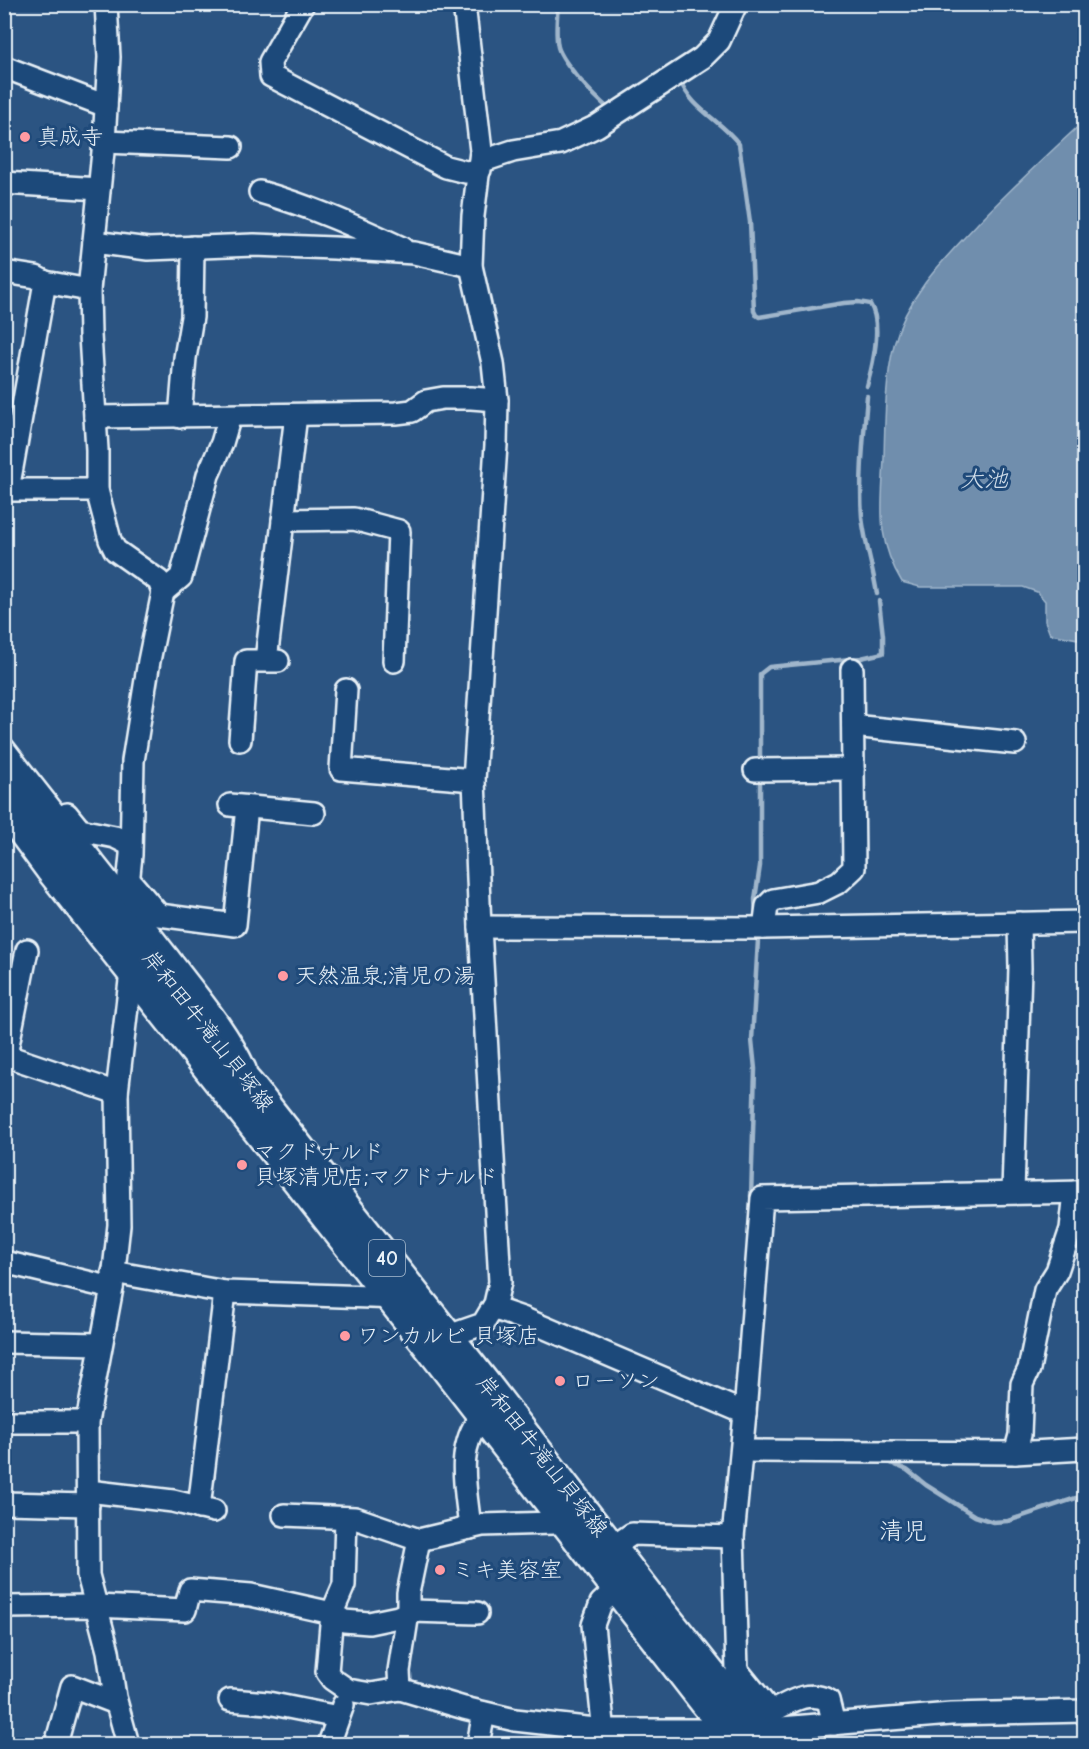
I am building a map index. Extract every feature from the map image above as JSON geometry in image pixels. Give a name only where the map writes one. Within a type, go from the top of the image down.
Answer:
[{"type":"main road","name":"岸和田牛滝山貝塚線","points":[[12,770],[119,923],[254,1089],[419,1299],[437,1340],[482,1416],[562,1520],[625,1582],[747,1738]]},
{"type":"main road","name":"岸和田牛滝山貝塚線","points":[[4,808],[49,869],[119,923],[131,972],[388,1297],[437,1340],[613,1547],[625,1582]]},
{"type":"street","points":[[4,826],[119,923],[129,880],[134,762],[148,661],[163,592],[159,581],[115,550],[110,540],[97,490],[89,290],[110,57],[106,4]]},
{"type":"street","points":[[303,4],[270,62],[271,75],[446,167],[466,172],[513,152],[561,143],[597,126],[702,58],[719,41],[736,4]]},
{"type":"street","points":[[437,1340],[483,1324],[493,1308],[500,1282],[474,780],[495,468],[497,400],[493,363],[471,266],[473,216],[481,151],[465,4]]},
{"type":"street","points":[[4,67],[106,106]]},
{"type":"street","points":[[104,142],[231,147]]},
{"type":"street","points":[[4,183],[99,189]]},
{"type":"street","points":[[260,192],[294,201],[414,253]]},
{"type":"street","points":[[94,242],[148,249],[254,245],[414,253],[471,266]]},
{"type":"street","points":[[180,417],[185,358],[192,317],[193,247]]},
{"type":"street","points":[[4,272],[89,290]]},
{"type":"street","points":[[45,282],[6,490],[97,490]]},
{"type":"street","points":[[95,417],[396,413],[412,411],[426,401],[443,398],[497,400]]},
{"type":"street","points":[[240,740],[246,661],[272,661],[283,520],[296,415]]},
{"type":"street","points":[[163,592],[181,577],[208,475],[222,443],[230,416]]},
{"type":"street","points":[[283,520],[354,519],[399,531],[394,661]]},
{"type":"street","points":[[764,928],[767,906],[773,900],[819,892],[839,882],[854,868],[852,669]]},
{"type":"street","points":[[346,690],[341,769],[474,780]]},
{"type":"street","points":[[853,726],[1015,743]]},
{"type":"street","points":[[4,749],[12,770],[48,791],[80,830],[115,837],[131,846]]},
{"type":"street","points":[[760,770],[853,769]]},
{"type":"street","points":[[129,880],[159,915],[235,926],[239,806],[314,813]]},
{"type":"street","points":[[480,927],[764,928],[1084,922]]},
{"type":"street","points":[[1013,1192],[1020,968],[1019,923]]},
{"type":"street","points":[[27,950],[5,1055],[117,1093]]},
{"type":"street","points":[[128,1744],[116,1703],[108,1651],[88,1575],[87,1422],[112,1280],[119,1225],[117,1093],[131,972]]},
{"type":"street","points":[[834,1724],[828,1700],[816,1695],[801,1697],[771,1712],[737,1670],[733,1537],[746,1413],[762,1198],[1080,1192],[1057,1271],[1045,1290],[1029,1369],[1022,1384],[1020,1435],[1015,1453]]},
{"type":"street","points":[[4,1262],[112,1280],[225,1292],[419,1299]]},
{"type":"street","points":[[4,1503],[88,1498],[173,1501],[206,1509],[225,1292]]},
{"type":"street","points":[[493,1308],[522,1318],[746,1413]]},
{"type":"street","points":[[4,1342],[100,1344]]},
{"type":"street","points":[[470,1528],[464,1478],[464,1454],[471,1430],[482,1416]]},
{"type":"street","points":[[4,1422],[87,1422]]},
{"type":"street","points":[[742,1451],[1015,1453],[1084,1449]]},
{"type":"street","points":[[284,1515],[355,1518],[419,1540],[482,1525],[554,1523],[562,1520]]},
{"type":"street","points":[[346,1518],[344,1585],[332,1613],[327,1672],[332,1679],[348,1690],[371,1694],[400,1689],[484,1713],[605,1737],[747,1738],[834,1724],[951,1714],[1084,1712]]},
{"type":"street","points":[[613,1547],[632,1534],[733,1537]]},
{"type":"street","points":[[400,1689],[399,1671],[408,1613],[411,1572],[419,1540]]},
{"type":"street","points":[[605,1737],[593,1625],[601,1603],[625,1582]]},
{"type":"street","points":[[4,1608],[96,1606],[185,1610],[190,1590],[251,1595],[332,1613],[344,1621],[369,1623],[412,1611],[477,1613]]},
{"type":"street","points":[[56,1744],[72,1686],[116,1703]]},
{"type":"street","points":[[329,1744],[348,1690]]},
{"type":"street","points":[[230,1700],[278,1704],[338,1717]]},
{"type":"street","points":[[478,1744],[484,1713]]},
{"type":"water","name":"大池","points":[[1084,121],[1084,640],[1050,634],[1045,621],[1045,601],[1037,592],[1023,587],[920,587],[902,582],[893,566],[884,536],[882,507],[887,387],[894,345],[908,310],[929,278],[953,249]]},
{"type":"waterway","points":[[558,4],[556,26],[561,54],[580,80],[609,109]]},
{"type":"waterway","points":[[680,80],[691,99],[739,144],[750,222],[756,315],[759,317],[844,303],[870,304],[874,312],[876,333],[874,356],[867,386]]},
{"type":"waterway","points":[[867,396],[861,502],[863,527],[877,594]]},
{"type":"waterway","points":[[760,763],[760,674],[769,667],[861,658],[883,653],[879,601]]},
{"type":"waterway","points":[[756,916],[755,899],[760,866],[760,774]]},
{"type":"waterway","points":[[753,1204],[751,1197],[755,1069],[752,1040],[758,940]]},
{"type":"waterway","points":[[886,1461],[907,1470],[975,1516],[993,1522],[1008,1521],[1076,1498],[1084,1500]]},
{"type":"place","name":"真成寺","points":[[25,137]]},
{"type":"place","name":"天然温泉;清児の湯","points":[[283,976]]},
{"type":"place","name":"マクドナルド 貝塚清児店;マクドナルド","points":[[242,1165]]},
{"type":"place","name":"ワンカルビ 貝塚店","points":[[345,1336]]},
{"type":"place","name":"ローソン","points":[[560,1381]]},
{"type":"place","name":"ミキ美容室","points":[[440,1570]]},
{"type":"district","name":"清児","points":[[903,1531]]}]
